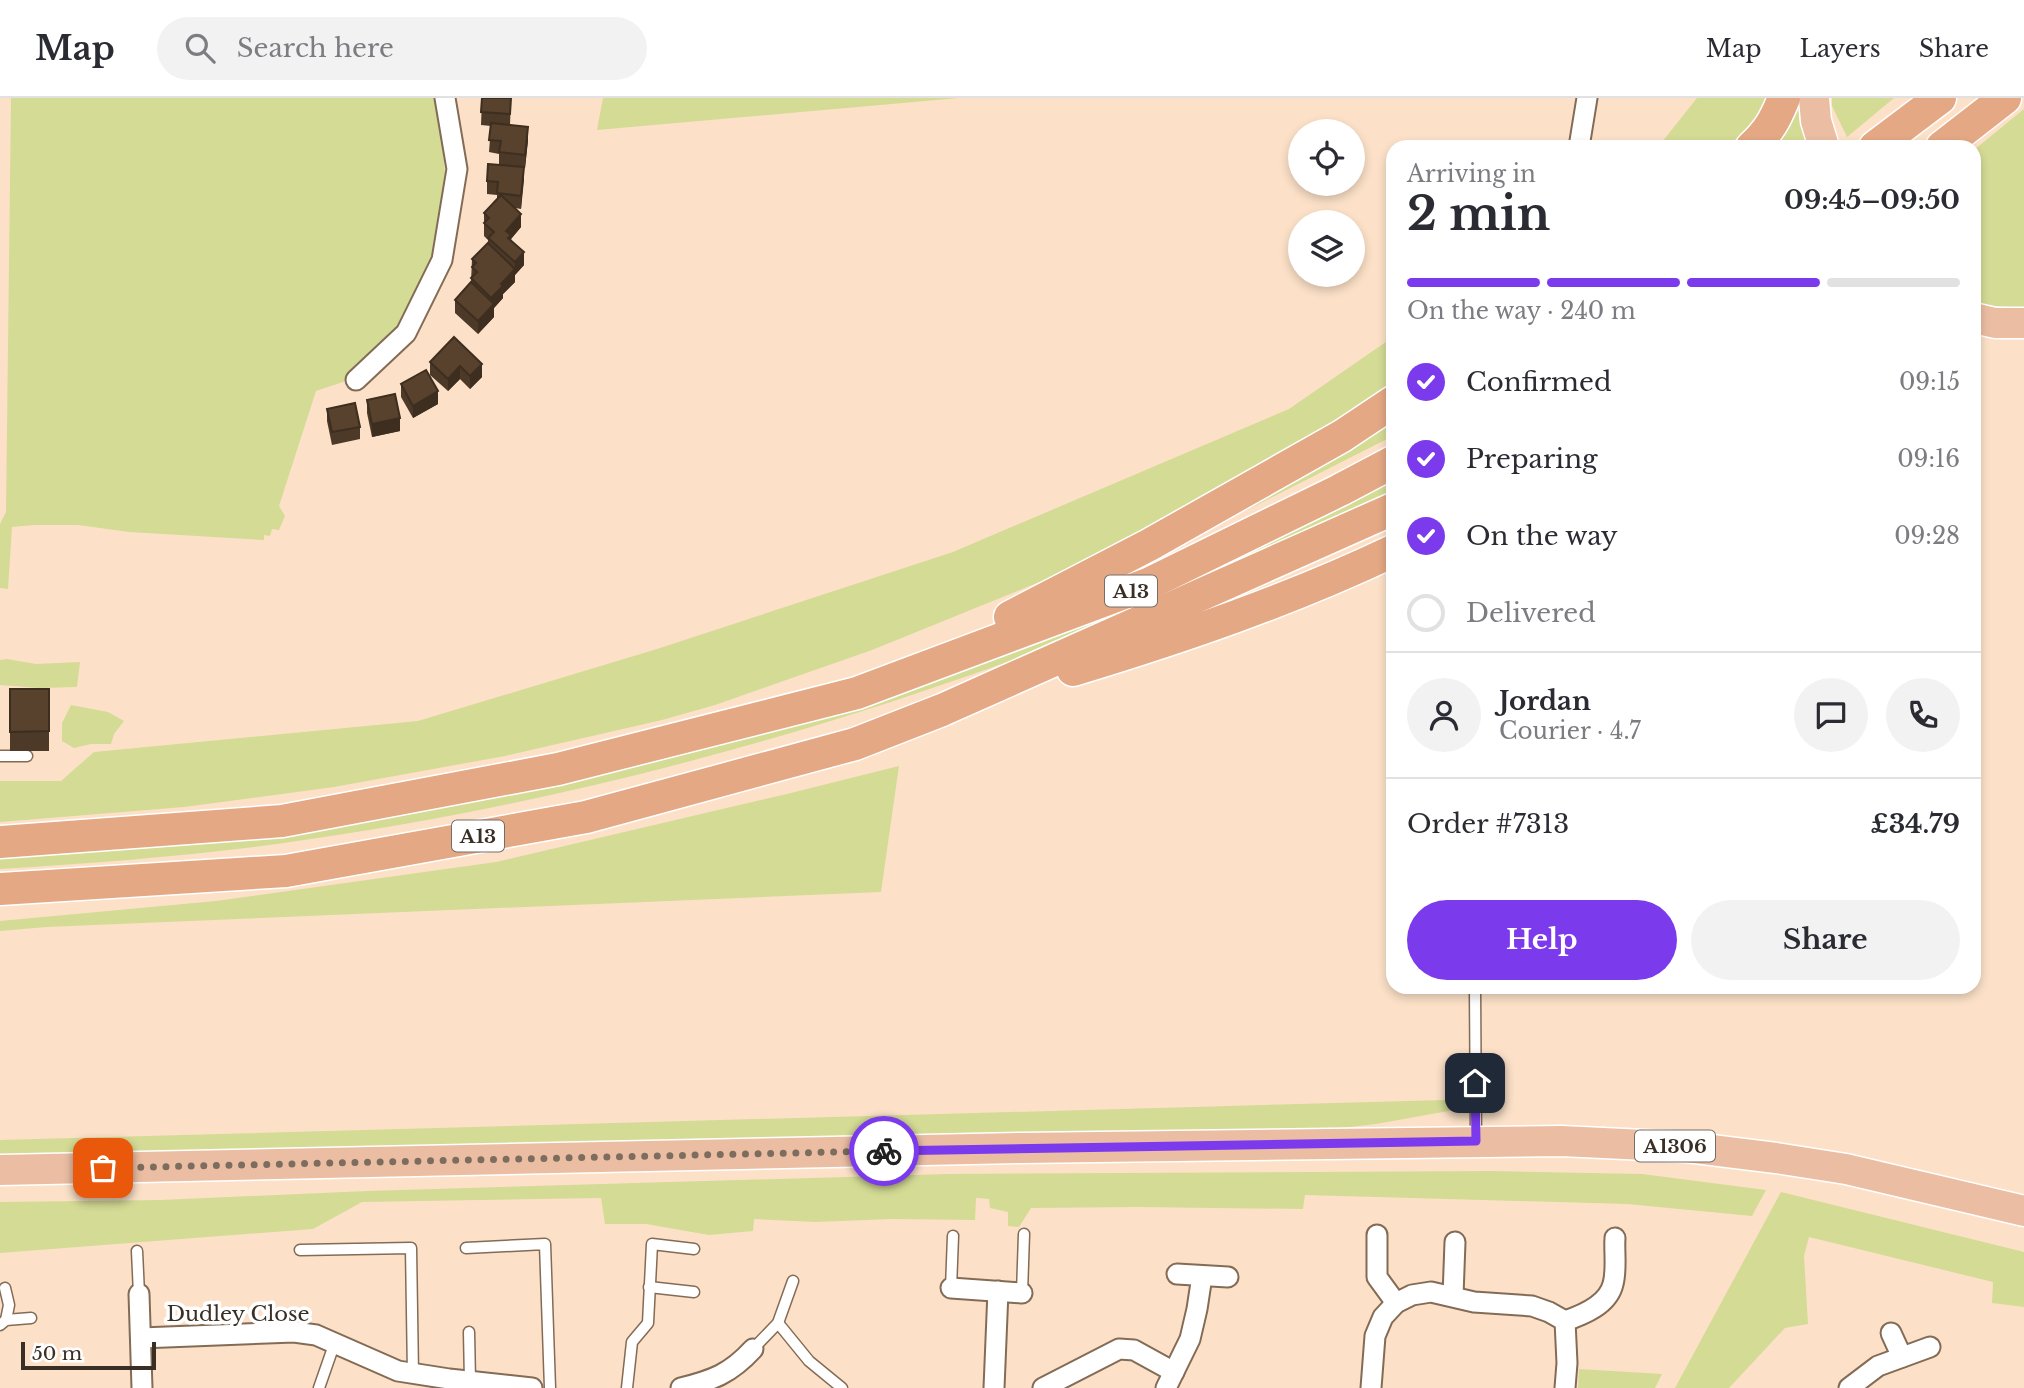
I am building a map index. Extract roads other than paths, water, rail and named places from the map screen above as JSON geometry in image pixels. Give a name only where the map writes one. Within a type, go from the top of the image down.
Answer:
[{"type":"highway","points":[[1760,140],[1775,121],[1784,98]]},
{"type":"highway","points":[[1884,140],[1940,98]]},
{"type":"highway","points":[[1951,140],[2005,98]]},
{"type":"highway","name":"A13","points":[[858,693],[1149,545],[1342,436],[1386,407]]},
{"type":"highway","name":"A13","points":[[0,842],[282,821],[558,769],[858,693],[1148,584],[1386,466]]},
{"type":"highway","name":"A13","points":[[0,890],[286,871],[586,817],[855,744],[942,710],[1386,512]]},
{"type":"highway","name":"A13","points":[[942,710],[1154,646],[1338,577],[1386,554]]},
{"type":"main road","points":[[1998,322],[2024,338]]},
{"type":"main road","name":"A1306","points":[[0,1170],[1021,1148],[1476,1141],[1618,1143],[1687,1147],[1846,1169],[2024,1211]]},
{"type":"street","points":[[356,380],[405,333],[442,260],[457,169],[445,98]]},
{"type":"street","points":[[1580,140],[1587,98]]},
{"type":"street","points":[[1377,1235],[1377,1277],[1396,1303]]},
{"type":"street","points":[[1371,1388],[1376,1336],[1383,1317],[1396,1303],[1412,1295],[1431,1292],[1474,1302],[1532,1306],[1565,1321],[1583,1315],[1608,1295],[1613,1285],[1615,1238]]},
{"type":"street","points":[[1453,1296],[1455,1242]]},
{"type":"street","points":[[1177,1274],[1228,1277]]},
{"type":"street","points":[[1043,1388],[1119,1349],[1134,1350],[1170,1380],[1190,1339],[1198,1310],[1202,1276]]},
{"type":"street","points":[[951,1288],[1022,1293]]},
{"type":"street","points":[[994,1388],[998,1291]]},
{"type":"street","name":"Dudley Close","points":[[139,1294],[142,1388]]},
{"type":"street","points":[[1565,1321],[1565,1388]]},
{"type":"street","name":"Dudley Close","points":[[141,1338],[294,1332],[316,1335],[398,1371],[449,1384],[470,1381],[532,1388]]},
{"type":"street","points":[[1891,1333],[1902,1357]]},
{"type":"street","points":[[1849,1388],[1878,1366],[1930,1347]]},
{"type":"street","points":[[681,1388],[725,1382],[753,1349]]},
{"type":"lane","points":[[0,756],[27,756]]},
{"type":"lane","points":[[1475,994],[1476,1141]]},
{"type":"lane","points":[[1022,1293],[1024,1234]]},
{"type":"lane","points":[[951,1288],[953,1236]]},
{"type":"lane","points":[[466,1248],[545,1244],[550,1388]]},
{"type":"lane","points":[[627,1388],[632,1342],[648,1323],[652,1244],[694,1249]]},
{"type":"lane","points":[[300,1250],[411,1248],[412,1374]]},
{"type":"lane","name":"Dudley Close","points":[[137,1251],[139,1294]]},
{"type":"lane","points":[[753,1349],[778,1324],[793,1281]]},
{"type":"lane","points":[[649,1287],[694,1292]]},
{"type":"lane","points":[[5,1288],[9,1305],[3,1323],[32,1318]]},
{"type":"lane","points":[[778,1324],[809,1361],[842,1388]]},
{"type":"lane","points":[[469,1332],[470,1381]]},
{"type":"lane","name":"Dudley Close","points":[[319,1388],[335,1342]]}]
